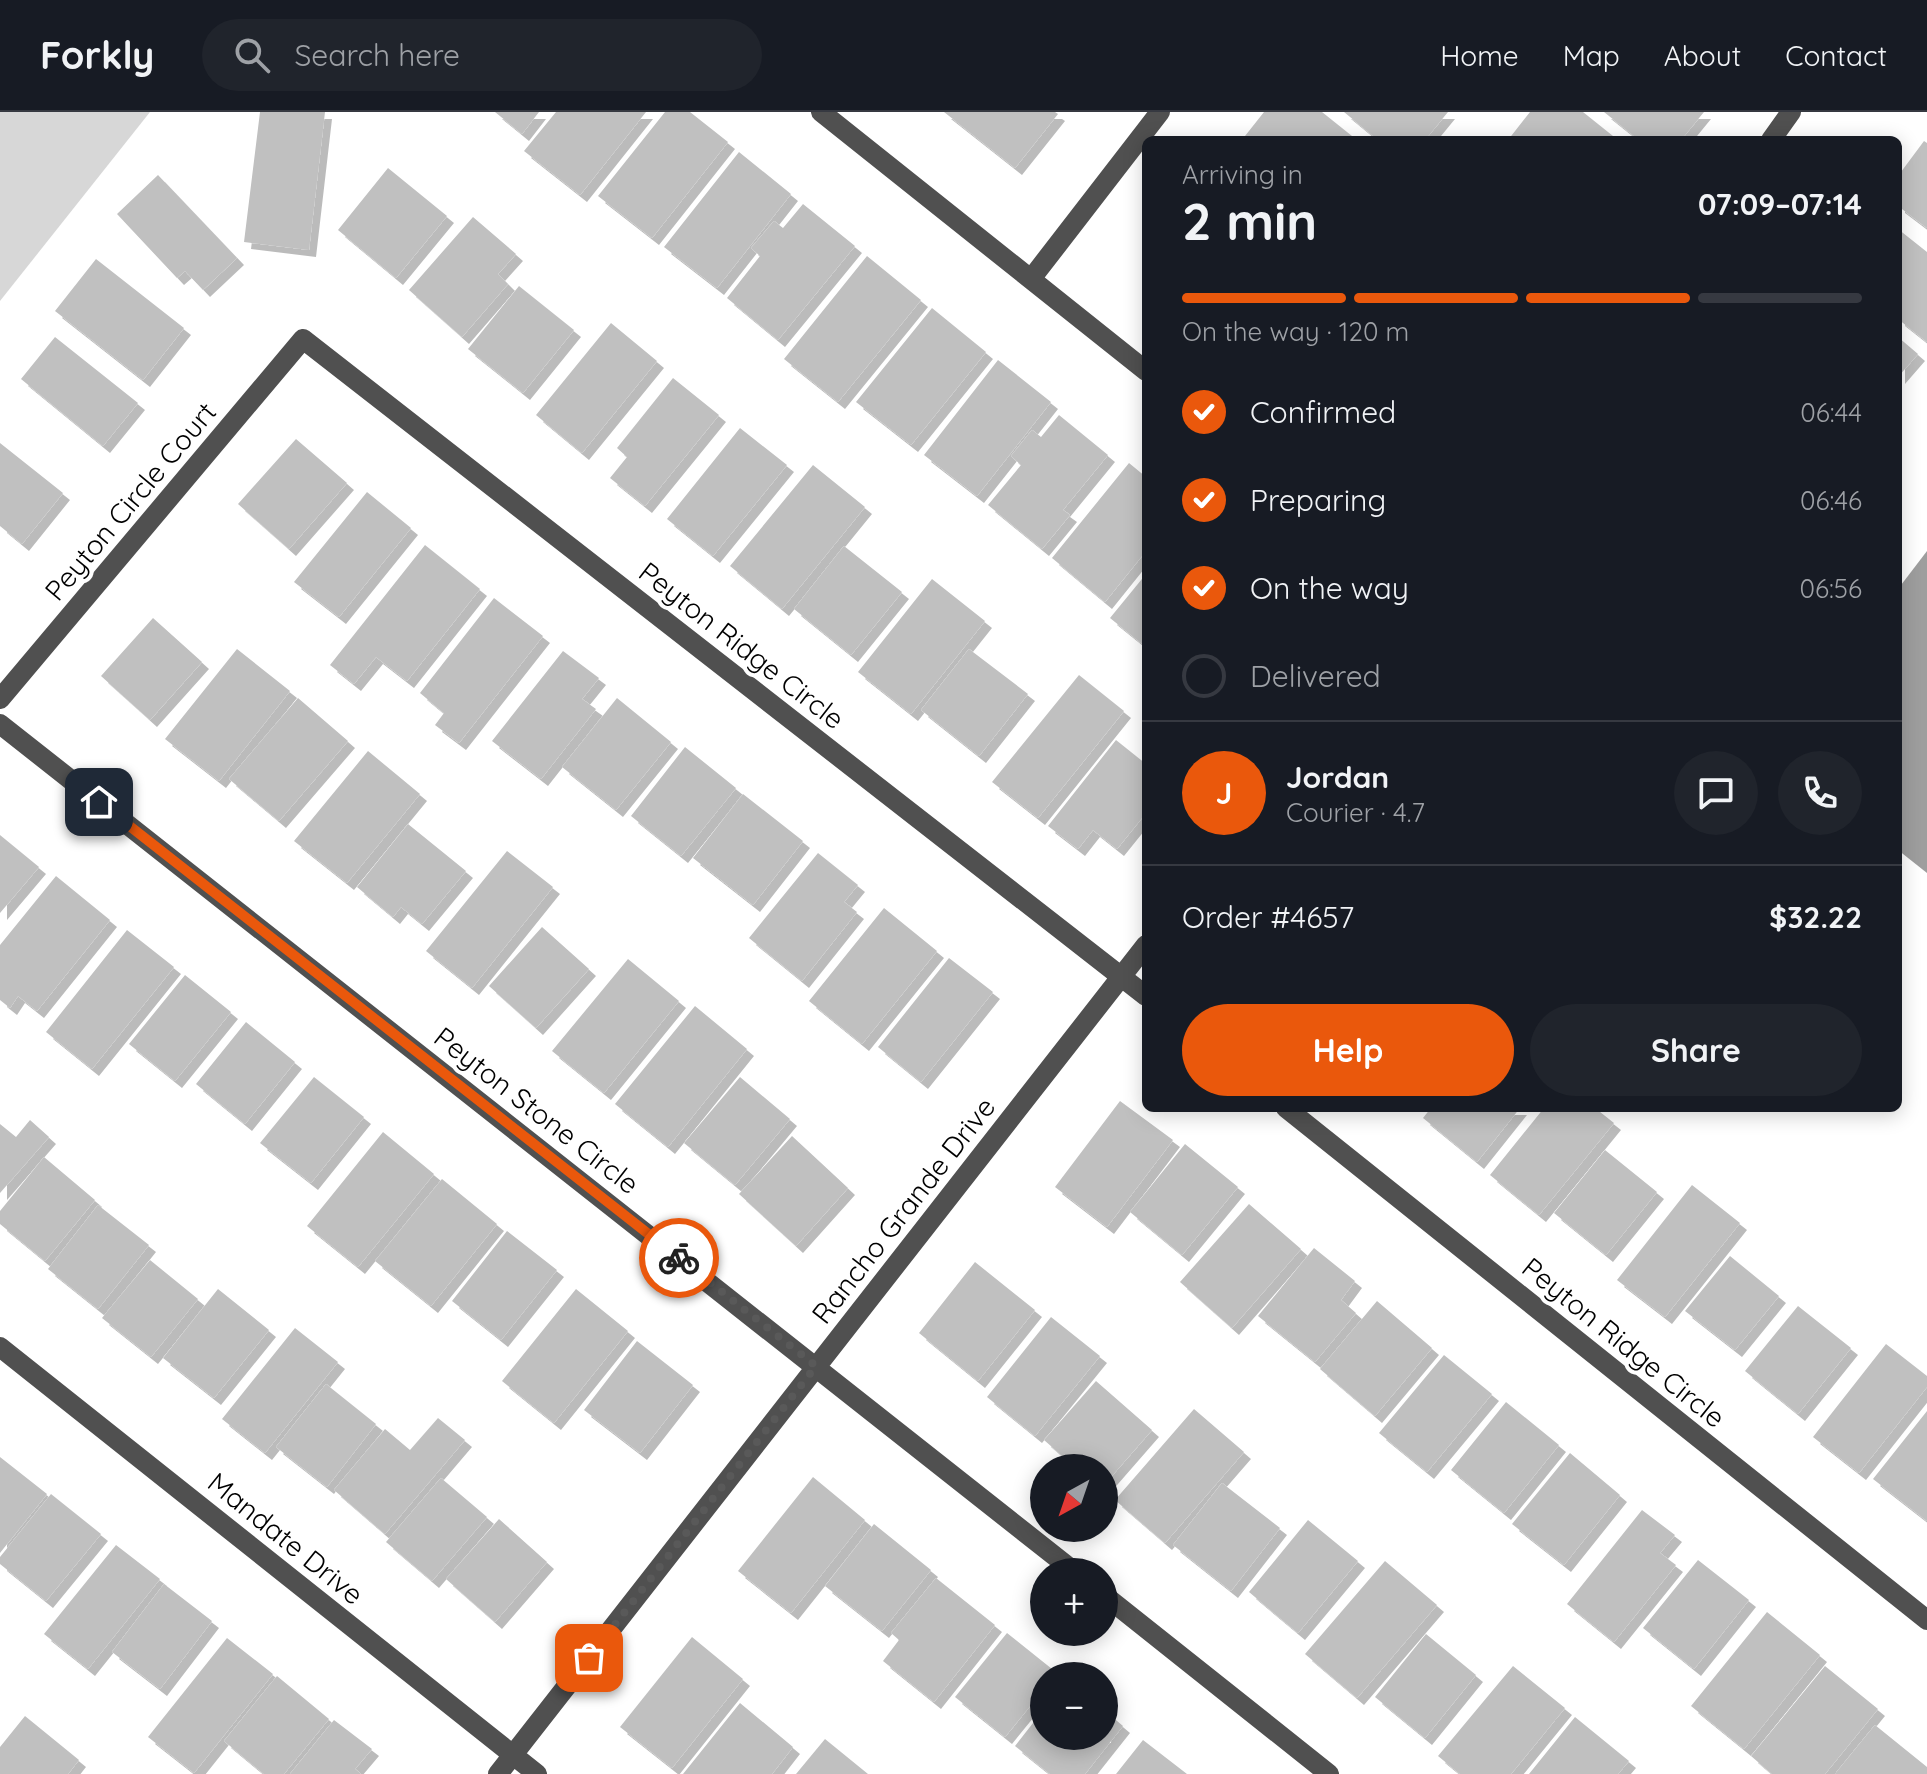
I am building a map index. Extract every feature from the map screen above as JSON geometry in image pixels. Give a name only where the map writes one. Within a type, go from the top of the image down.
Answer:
[{"type":"street","points":[[821,112],[1142,368]]},
{"type":"street","points":[[1031,279],[1160,112]]},
{"type":"street","points":[[1774,136],[1791,112]]},
{"type":"street","name":"Peyton Circle Court","points":[[0,699],[303,339]]},
{"type":"street","name":"Peyton Ridge Circle","points":[[303,339],[1142,993]]},
{"type":"street","name":"Peyton Stone Circle","points":[[0,724],[1057,1558]]},
{"type":"street","name":"Rancho Grande Drive","points":[[498,1774],[1142,950]]},
{"type":"street","name":"Peyton Ridge Circle","points":[[1291,1112],[1927,1620]]},
{"type":"street","name":"Mandate Drive","points":[[0,1347],[537,1774]]},
{"type":"street","points":[[1118,1606],[1329,1774]]},
{"type":"shaded area","points":[[0,112],[150,112],[0,301]]},
{"type":"shaded area","points":[[1927,551],[1927,873],[1902,853],[1902,584]]},
{"type":"building","points":[[260,112],[325,112],[309,250],[244,242]]},
{"type":"building","points":[[495,112],[539,112],[522,134]]},
{"type":"building","points":[[556,112],[646,112],[580,195],[524,151]]},
{"type":"building","points":[[665,112],[690,112],[728,142],[652,238],[598,196]]},
{"type":"building","points":[[944,112],[1055,112],[1058,114],[1015,168]]},
{"type":"building","points":[[1264,112],[1322,112],[1352,136],[1245,136]]},
{"type":"building","points":[[1344,112],[1448,112],[1428,136],[1373,136]]},
{"type":"building","points":[[1530,112],[1583,112],[1613,136],[1511,136]]},
{"type":"building","points":[[1604,112],[1704,112],[1684,136],[1634,136]]},
{"type":"building","points":[[1924,141],[1927,143],[1927,228],[1902,209],[1902,171]]},
{"type":"building","points":[[739,152],[791,194],[717,288],[664,247]]},
{"type":"building","points":[[388,168],[447,216],[396,278],[338,230]]},
{"type":"building","points":[[158,175],[237,258],[203,290],[185,271],[177,278],[117,214]]},
{"type":"building","points":[[803,204],[855,246],[778,340],[727,298],[760,256],[751,248],[774,221],[783,228]]},
{"type":"building","points":[[473,217],[516,254],[498,274],[508,284],[462,337],[409,290]]},
{"type":"building","points":[[1902,232],[1927,252],[1927,342],[1902,322]]},
{"type":"building","points":[[867,256],[921,300],[838,402],[784,359]]},
{"type":"building","points":[[96,259],[184,328],[143,380],[55,311]]},
{"type":"building","points":[[519,286],[574,330],[523,393],[468,349]]},
{"type":"building","points":[[932,308],[986,352],[911,445],[856,402]]},
{"type":"building","points":[[611,323],[657,361],[582,453],[536,415]]},
{"type":"building","points":[[55,337],[138,403],[103,446],[21,379]]},
{"type":"building","points":[[1902,340],[1918,354],[1902,372]]},
{"type":"building","points":[[998,360],[1051,402],[977,496],[924,455]]},
{"type":"building","points":[[673,378],[719,415],[645,506],[610,478],[627,457],[617,448]]},
{"type":"building","points":[[1059,415],[1108,455],[1063,510],[1070,515],[1042,549],[988,505],[1021,465],[1011,456],[1032,430],[1041,437]]},
{"type":"building","points":[[740,428],[787,465],[713,556],[667,519]]},
{"type":"building","points":[[296,439],[347,483],[289,549],[238,504]]},
{"type":"building","points":[[0,443],[63,493],[22,544],[0,526]]},
{"type":"building","points":[[1129,463],[1142,474],[1142,556],[1105,602],[1052,558]]},
{"type":"building","points":[[813,465],[865,507],[782,609],[730,566]]},
{"type":"building","points":[[367,492],[411,528],[339,617],[294,582]]},
{"type":"building","points":[[425,545],[480,589],[407,681],[376,657],[354,684],[330,665]]},
{"type":"building","points":[[844,546],[902,592],[851,655],[794,609]]},
{"type":"building","points":[[932,579],[985,621],[911,714],[858,672]]},
{"type":"building","points":[[1142,579],[1142,644],[1110,618]]},
{"type":"building","points":[[494,598],[543,636],[459,743],[435,725],[444,713],[420,693]]},
{"type":"building","points":[[153,618],[202,662],[150,720],[101,676]]},
{"type":"building","points":[[237,649],[290,691],[219,781],[165,739]]},
{"type":"building","points":[[969,649],[1028,694],[979,756],[921,710]]},
{"type":"building","points":[[563,651],[599,678],[582,699],[596,709],[541,779],[492,741]]},
{"type":"building","points":[[1079,675],[1124,711],[1038,818],[992,782]]},
{"type":"building","points":[[298,698],[348,741],[279,821],[229,779]]},
{"type":"building","points":[[617,698],[671,742],[616,810],[562,767]]},
{"type":"building","points":[[1116,740],[1142,761],[1142,818],[1117,849],[1093,830],[1078,849],[1048,826]]},
{"type":"building","points":[[685,747],[736,788],[681,856],[631,816]]},
{"type":"building","points":[[368,751],[420,794],[347,883],[294,841]]},
{"type":"building","points":[[743,794],[803,841],[753,905],[693,858]]},
{"type":"building","points":[[408,824],[466,871],[422,924],[401,907],[393,917],[357,887]]},
{"type":"building","points":[[0,835],[39,867],[0,913]]},
{"type":"building","points":[[507,851],[553,887],[472,988],[426,951]]},
{"type":"building","points":[[818,853],[858,885],[844,902],[857,912],[802,981],[749,938]]},
{"type":"building","points":[[56,876],[110,920],[37,1011],[18,996],[10,1008],[0,1000],[0,945]]},
{"type":"building","points":[[884,908],[937,951],[862,1044],[809,1001]]},
{"type":"building","points":[[542,927],[589,969],[536,1028],[489,986]]},
{"type":"building","points":[[127,930],[174,967],[92,1069],[46,1032]]},
{"type":"building","points":[[949,958],[993,992],[921,1082],[878,1047]]},
{"type":"building","points":[[628,959],[679,1001],[604,1093],[552,1051]]},
{"type":"building","points":[[185,975],[231,1012],[175,1081],[129,1044]]},
{"type":"building","points":[[695,1006],[747,1049],[668,1147],[615,1104]]},
{"type":"building","points":[[246,1022],[295,1062],[245,1124],[196,1084]]},
{"type":"building","points":[[314,1077],[364,1117],[311,1183],[260,1143]]},
{"type":"building","points":[[740,1077],[790,1119],[735,1185],[684,1143]]},
{"type":"building","points":[[1120,1101],[1173,1140],[1107,1227],[1055,1187]]},
{"type":"building","points":[[1428,1112],[1517,1112],[1477,1162],[1423,1118]]},
{"type":"building","points":[[1541,1112],[1600,1112],[1614,1123],[1539,1215],[1490,1175]]},
{"type":"building","points":[[30,1120],[49,1137],[0,1193],[0,1124],[16,1137]]},
{"type":"building","points":[[383,1132],[434,1174],[358,1267],[307,1226]]},
{"type":"building","points":[[792,1136],[848,1188],[796,1246],[739,1194]]},
{"type":"building","points":[[1185,1144],[1238,1187],[1182,1255],[1130,1212]]},
{"type":"building","points":[[1605,1150],[1657,1192],[1606,1255],[1554,1213]]},
{"type":"building","points":[[44,1157],[95,1200],[45,1261],[0,1224],[0,1211]]},
{"type":"building","points":[[442,1179],[497,1224],[431,1306],[375,1261]]},
{"type":"building","points":[[1692,1185],[1740,1223],[1665,1317],[1617,1280]]},
{"type":"building","points":[[1249,1204],[1301,1249],[1232,1328],[1180,1282]]},
{"type":"building","points":[[98,1205],[149,1245],[98,1309],[48,1269]]},
{"type":"building","points":[[507,1231],[557,1270],[501,1340],[452,1301]]},
{"type":"building","points":[[1314,1248],[1355,1281],[1341,1300],[1356,1313],[1315,1362],[1258,1316]]},
{"type":"building","points":[[1730,1256],[1779,1296],[1735,1350],[1685,1311]]},
{"type":"building","points":[[150,1260],[198,1299],[151,1357],[102,1318]]},
{"type":"building","points":[[975,1262],[1035,1310],[978,1381],[919,1333]]},
{"type":"building","points":[[218,1289],[269,1330],[214,1398],[163,1358]]},
{"type":"building","points":[[576,1289],[628,1331],[554,1423],[502,1381]]},
{"type":"building","points":[[1377,1301],[1432,1348],[1375,1416],[1320,1369]]},
{"type":"building","points":[[1798,1306],[1851,1348],[1798,1414],[1745,1371]]},
{"type":"building","points":[[1051,1317],[1100,1356],[1035,1436],[987,1397]]},
{"type":"building","points":[[295,1328],[338,1362],[265,1453],[222,1419]]},
{"type":"building","points":[[637,1341],[693,1385],[640,1453],[584,1410]]},
{"type":"building","points":[[1886,1344],[1927,1376],[1927,1387],[1859,1473],[1813,1437]]},
{"type":"building","points":[[1444,1355],[1492,1394],[1427,1472],[1379,1433]]},
{"type":"building","points":[[1096,1381],[1152,1430],[1118,1469],[1118,1454],[1060,1454],[1044,1440]]},
{"type":"building","points":[[326,1384],[376,1424],[327,1487],[276,1447]]},
{"type":"building","points":[[1506,1402],[1559,1445],[1504,1513],[1451,1470]]},
{"type":"building","points":[[1194,1409],[1244,1452],[1165,1543],[1118,1503],[1118,1497]]},
{"type":"building","points":[[1927,1411],[1927,1521],[1873,1479]]},
{"type":"building","points":[[438,1418],[465,1440],[385,1534],[334,1490],[385,1429],[410,1450]]},
{"type":"building","points":[[1570,1453],[1620,1495],[1564,1565],[1512,1524]]},
{"type":"building","points":[[0,1457],[47,1494],[0,1553]]},
{"type":"building","points":[[813,1477],[865,1520],[791,1613],[738,1571]]},
{"type":"building","points":[[441,1478],[487,1517],[432,1581],[386,1542]]},
{"type":"building","points":[[1222,1483],[1280,1528],[1231,1591],[1173,1545]]},
{"type":"building","points":[[51,1494],[101,1534],[46,1601],[0,1564],[0,1557]]},
{"type":"building","points":[[1642,1510],[1675,1535],[1660,1553],[1676,1565],[1614,1642],[1567,1604]]},
{"type":"building","points":[[499,1519],[547,1562],[495,1622],[446,1579]]},
{"type":"building","points":[[1308,1520],[1358,1561],[1298,1633],[1249,1592]]},
{"type":"building","points":[[874,1524],[931,1570],[882,1631],[825,1586]]},
{"type":"building","points":[[116,1545],[160,1579],[88,1669],[44,1634]]},
{"type":"building","points":[[1698,1560],[1749,1600],[1694,1669],[1643,1628]]},
{"type":"building","points":[[1385,1561],[1437,1605],[1357,1698],[1305,1654]]},
{"type":"building","points":[[936,1578],[995,1625],[934,1702],[883,1661],[899,1640],[891,1633]]},
{"type":"building","points":[[164,1584],[212,1621],[160,1689],[112,1652]]},
{"type":"building","points":[[1767,1612],[1820,1655],[1744,1749],[1691,1706]]},
{"type":"building","points":[[1007,1633],[1043,1662],[1030,1662],[1030,1706],[1005,1737],[955,1697]]},
{"type":"building","points":[[1426,1634],[1476,1675],[1425,1738],[1375,1697]]},
{"type":"building","points":[[692,1637],[743,1679],[672,1768],[620,1727]]},
{"type":"building","points":[[227,1638],[273,1674],[194,1773],[148,1737]]},
{"type":"building","points":[[1513,1666],[1565,1708],[1511,1774],[1460,1774],[1438,1756]]},
{"type":"building","points":[[1825,1666],[1878,1709],[1825,1774],[1772,1774],[1751,1756]]},
{"type":"building","points":[[277,1676],[329,1719],[284,1774],[264,1774],[224,1741]]},
{"type":"building","points":[[740,1703],[793,1747],[772,1774],[683,1774]]},
{"type":"building","points":[[25,1716],[79,1760],[68,1774],[0,1774],[0,1747]]},
{"type":"building","points":[[1575,1717],[1629,1761],[1618,1774],[1529,1774]]},
{"type":"building","points":[[334,1720],[372,1749],[355,1769],[361,1774],[290,1774]]},
{"type":"building","points":[[1875,1725],[1927,1767],[1927,1774],[1835,1774]]},
{"type":"building","points":[[1030,1727],[1030,1750],[1104,1750],[1085,1774],[1050,1774],[1015,1746]]},
{"type":"building","points":[[825,1739],[868,1774],[796,1774]]},
{"type":"building","points":[[1143,1740],[1187,1774],[1116,1774]]},
{"type":"way so far","points":[[589,1658],[816,1366],[679,1258]]},
{"type":"route","points":[[99,802],[679,1258]]}]
